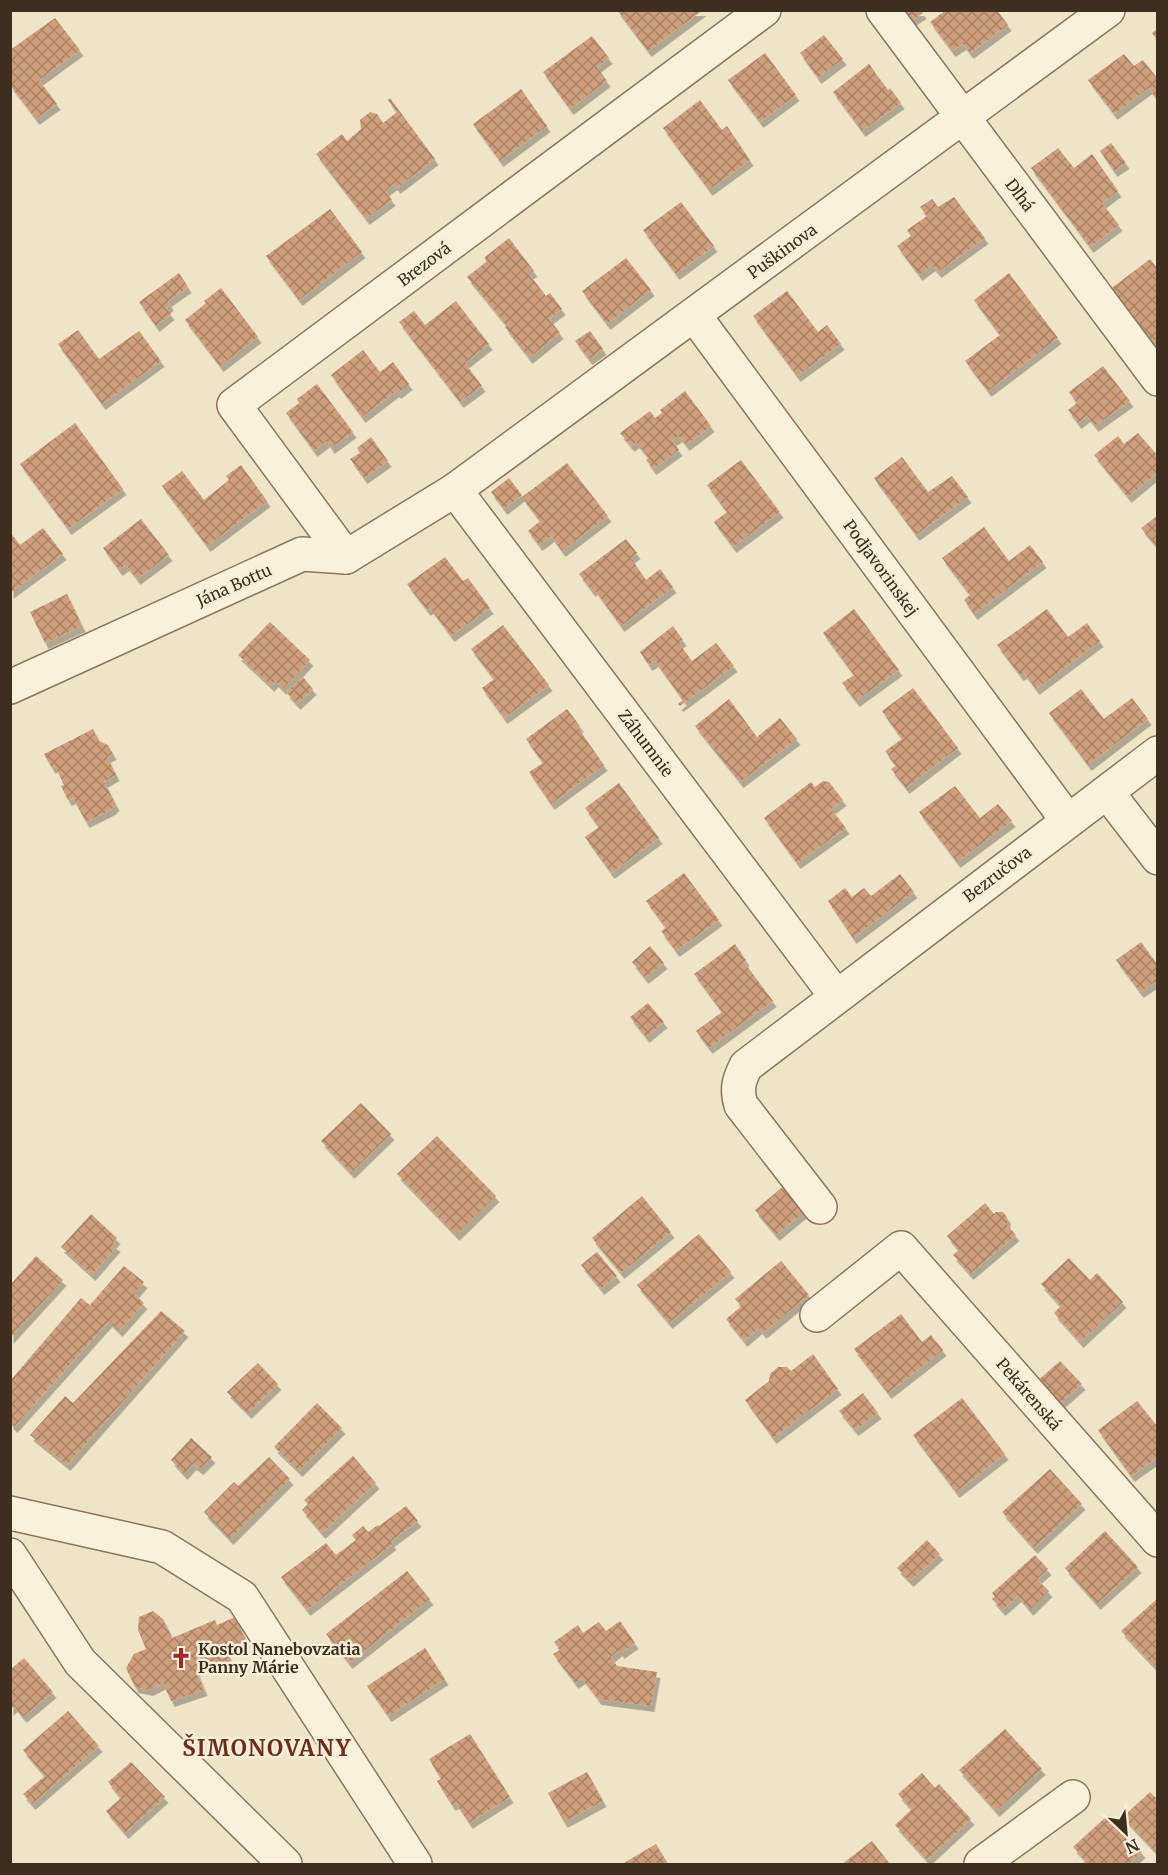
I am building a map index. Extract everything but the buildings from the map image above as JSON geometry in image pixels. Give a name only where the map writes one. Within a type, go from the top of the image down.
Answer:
[{"type":"street","name":"Brezová","points":[[346,557],[234,405],[764,10]]},
{"type":"street","name":"Dlhá","points":[[883,10],[1158,379]]},
{"type":"street","name":"Puškinova","points":[[455,490],[1107,10]]},
{"type":"street","name":"Podjavorinskej","points":[[694,315],[1068,821]]},
{"type":"street","points":[[346,557],[455,490]]},
{"type":"street","name":"Záhumnie","points":[[455,490],[836,996]]},
{"type":"street","name":"Jána Bottu","points":[[10,687],[302,554],[346,557]]},
{"type":"street","name":"Bezručova","points":[[820,1208],[741,1105],[737,1094],[739,1080],[746,1066],[1158,753]]},
{"type":"street","points":[[1107,792],[1158,858]]},
{"type":"street","name":"Pekárenská","points":[[818,1315],[901,1248],[1157,1539]]},
{"type":"street","points":[[10,1513],[162,1547],[242,1597],[415,1864]]},
{"type":"street","points":[[10,1555],[80,1662],[285,1864]]},
{"type":"street","points":[[981,1864],[1073,1797]]},
{"type":"place","name":"Kostol Nanebovzatia Panny Márie","points":[[181,1658]]},
{"type":"district","name":"ŠIMONOVANY","points":[[267,1748]]}]
